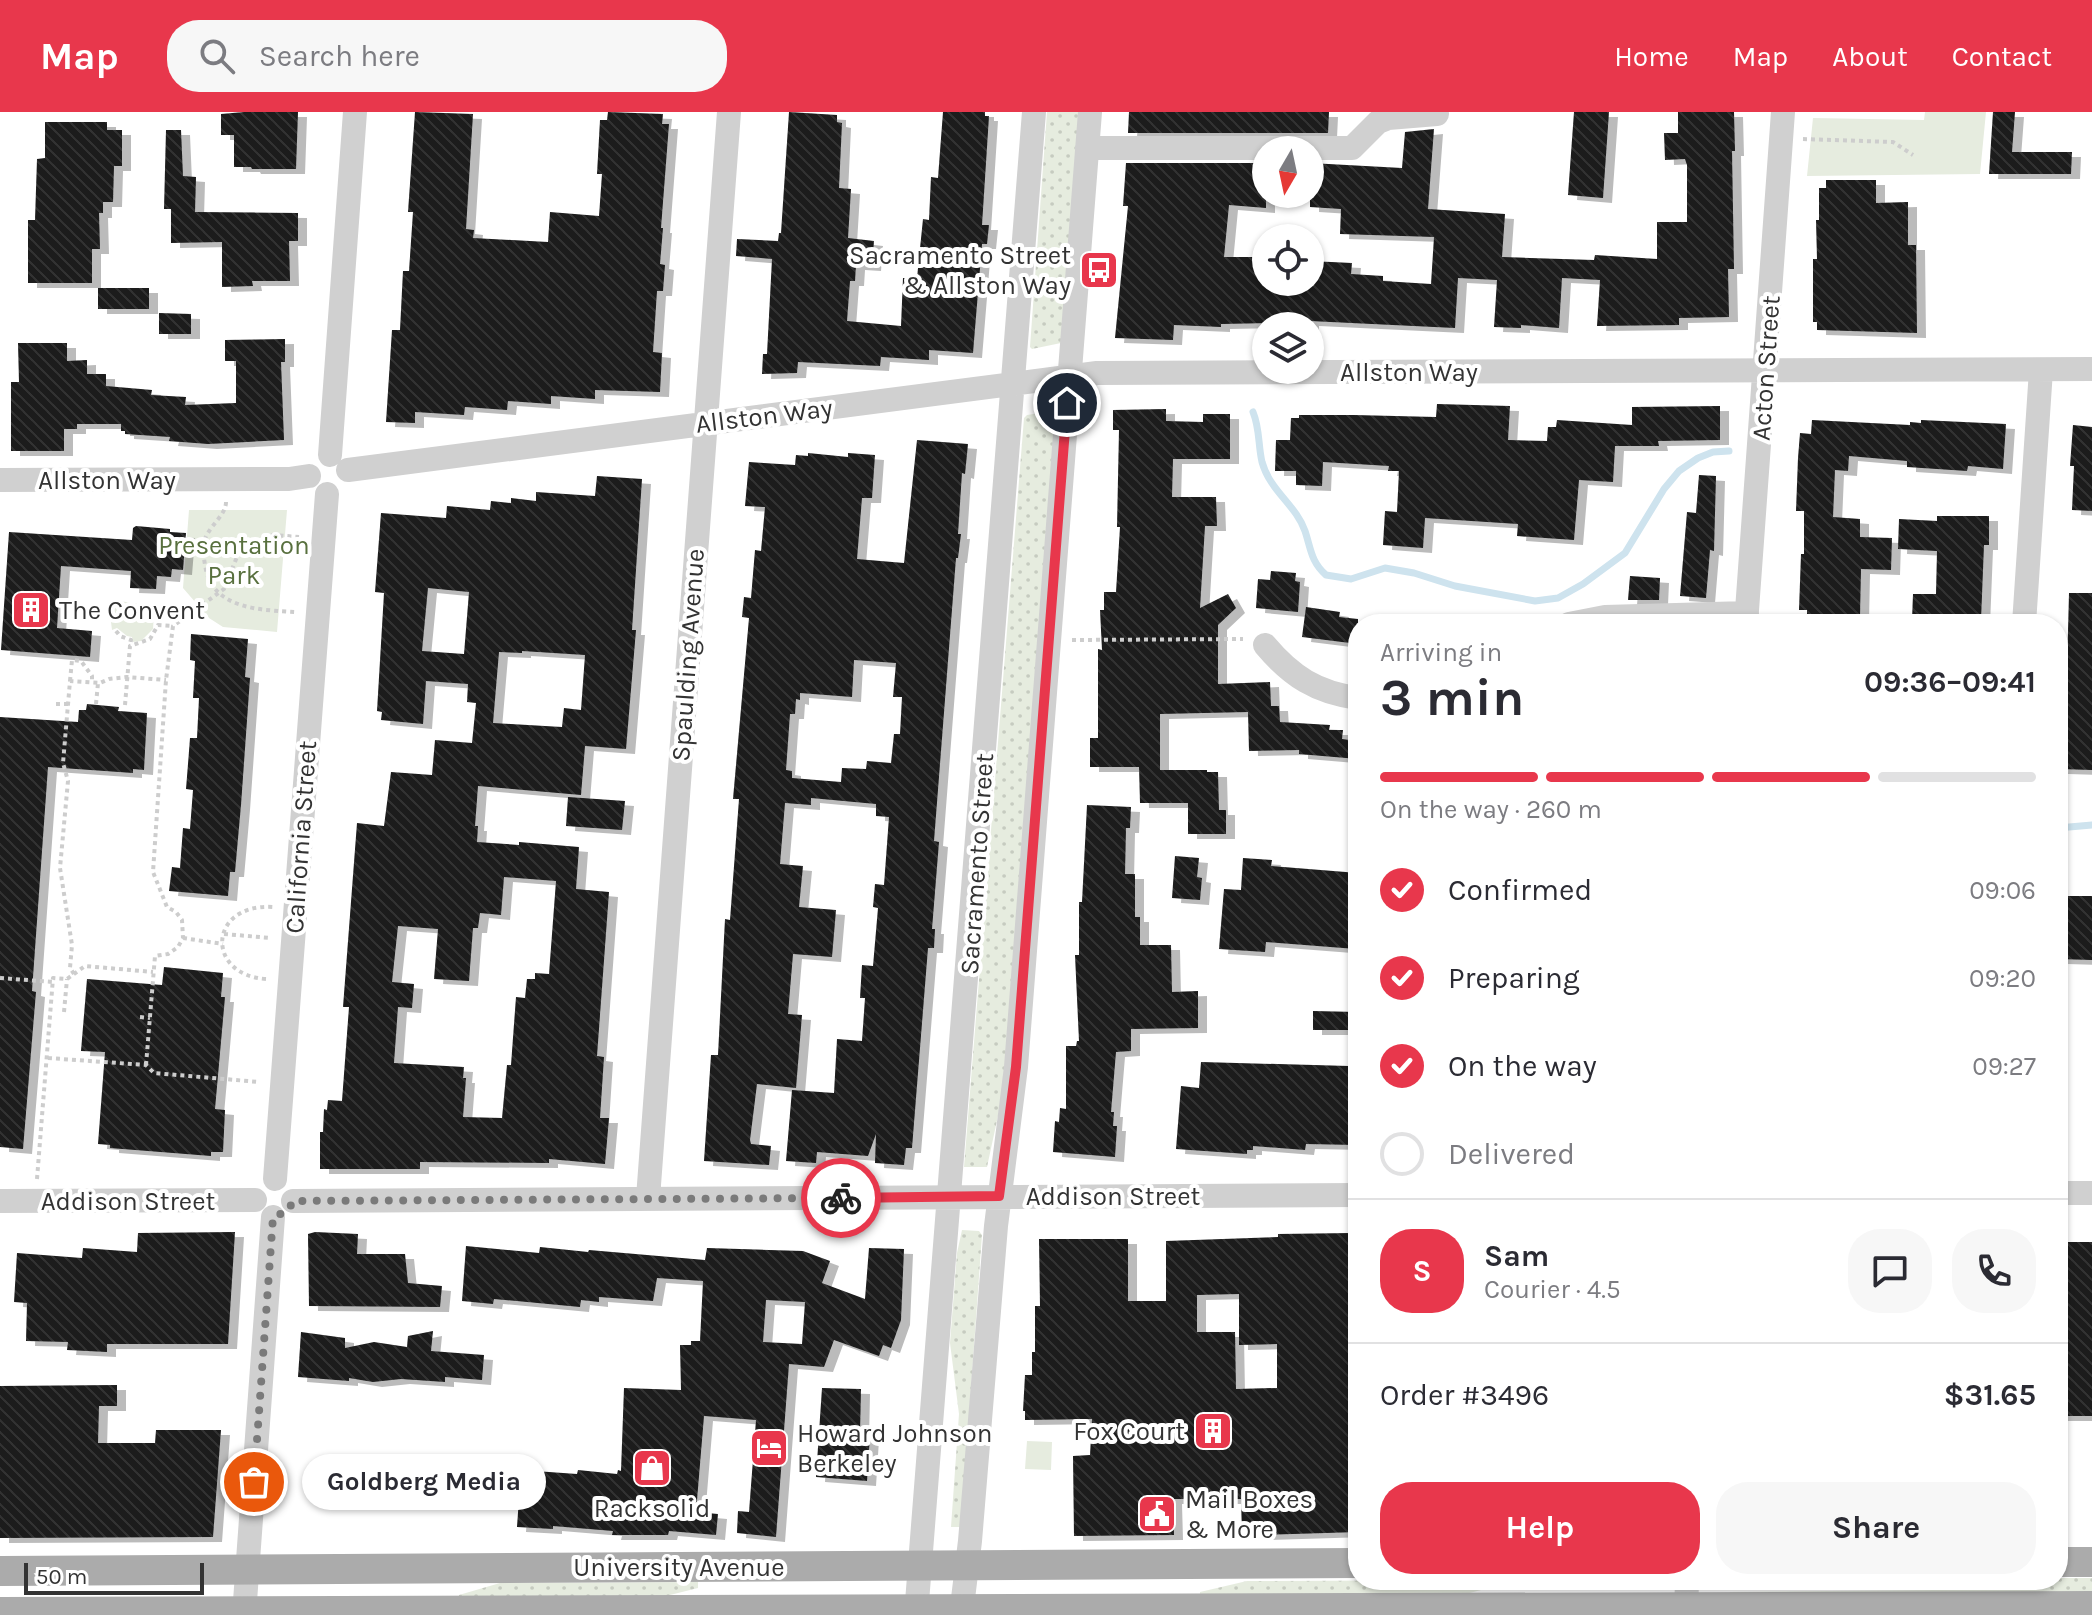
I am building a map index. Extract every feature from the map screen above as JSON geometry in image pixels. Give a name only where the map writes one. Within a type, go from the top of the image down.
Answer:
[{"type":"main road","points":[[2068,1562],[2092,1562]]},
{"type":"main road","name":"University Avenue","points":[[0,1571],[1348,1563]]},
{"type":"main road","name":"University Avenue","points":[[0,1612],[962,1612],[1686,1601],[2051,1611],[2092,1606]]},
{"type":"street","points":[[339,462],[314,461],[309,476],[315,488],[327,494],[343,487],[339,462],[355,112]]},
{"type":"street","name":"Spaulding Avenue","points":[[648,1198],[729,112]]},
{"type":"street","name":"Sacramento Street","points":[[917,1612],[1034,112]]},
{"type":"street","name":"Sacramento Street","points":[[962,1612],[999,1196],[1016,1067],[1090,112]]},
{"type":"street","name":"Acton Street","points":[[1746,614],[1783,112]]},
{"type":"street","points":[[1087,148],[1352,148],[1378,122],[1388,118],[1437,114]]},
{"type":"street","name":"Allston Way","points":[[339,462],[706,424],[1097,373],[2092,369]]},
{"type":"street","points":[[2025,614],[2041,370]]},
{"type":"street","name":"Allston Way","points":[[0,480],[289,479],[309,476]]},
{"type":"street","name":"California Street","points":[[275,1179],[327,494]]},
{"type":"street","points":[[1265,645],[1283,668],[1309,685],[1348,697]]},
{"type":"street","points":[[244,1613],[264,1209],[258,1188],[275,1179],[290,1188],[293,1201],[288,1211],[264,1209]]},
{"type":"street","points":[[2068,1193],[2092,1193]]},
{"type":"street","name":"Addison Street","points":[[293,1201],[1348,1195]]},
{"type":"street","name":"Addison Street","points":[[0,1201],[264,1209]]},
{"type":"path","points":[[1781,138],[1893,142],[1913,155]]},
{"type":"path","points":[[228,479],[226,509],[210,528],[204,549],[208,578],[228,600],[255,610],[318,613]]},
{"type":"path","points":[[130,646],[150,639],[158,625],[173,626],[224,589],[239,552],[258,538],[273,535],[324,538]]},
{"type":"path","points":[[146,1065],[155,956],[168,954],[178,947],[183,938],[182,920],[167,907],[153,872],[166,680],[173,626]]},
{"type":"path","points":[[116,631],[131,640],[125,705]]},
{"type":"path","points":[[1049,640],[1236,637],[1265,645]]},
{"type":"path","points":[[74,974],[70,968],[72,945],[60,868],[68,781],[63,763],[72,660],[81,661],[92,676],[96,704]]},
{"type":"path","points":[[70,681],[95,682],[127,677],[166,680]]},
{"type":"path","points":[[56,704],[68,704]]},
{"type":"path","points":[[290,981],[245,976],[232,968],[224,956],[223,944],[230,918],[241,911],[260,906],[295,909]]},
{"type":"path","points":[[224,934],[293,939]]},
{"type":"path","points":[[183,938],[223,944]]},
{"type":"path","points":[[35,1201],[53,978],[67,979],[85,966],[153,972]]},
{"type":"path","points":[[0,978],[53,982]]},
{"type":"path","points":[[64,1012],[67,979]]},
{"type":"path","points":[[140,1017],[150,1018]]},
{"type":"path","points":[[47,1058],[146,1065],[154,1073],[282,1084]]},
{"type":"green space","points":[[1047,112],[1079,112],[1061,343],[1032,349],[1030,347]]},
{"type":"green space","points":[[1925,112],[1986,112],[1980,174],[1807,176],[1813,118],[1924,120]]},
{"type":"green space","points":[[1056,412],[1012,1011],[1001,1102],[987,1167],[964,1167],[1024,418]]},
{"type":"green space","name":"Presentation Park","points":[[189,510],[287,510],[277,632],[223,627],[209,618],[183,588]]},
{"type":"green space","points":[[120,601],[150,606],[154,613],[153,629],[141,641],[133,642],[132,637],[117,628],[112,630],[110,614]]},
{"type":"green space","points":[[962,1230],[979,1231],[982,1235],[961,1527],[951,1527],[959,1414],[950,1343],[957,1253]]},
{"type":"green space","points":[[1027,1441],[1052,1442],[1051,1470],[1025,1469]]},
{"type":"green space","points":[[2068,1578],[2092,1578],[2092,1594],[1730,1595],[1730,1592],[2068,1590]]},
{"type":"green space","points":[[1247,1581],[1348,1581],[1348,1590],[1481,1590],[1466,1594],[1200,1597],[1200,1592]]},
{"type":"green space","points":[[698,1582],[698,1588],[666,1596],[459,1600],[459,1595],[500,1583]]},
{"type":"building","points":[[298,112],[296,169],[234,167],[234,135],[221,135],[221,114]]},
{"type":"building","points":[[415,112],[473,114],[466,229],[474,230],[473,238],[548,242],[550,212],[599,216],[602,174],[597,174],[600,120],[607,120],[608,112],[663,114],[662,124],[669,124],[661,228],[660,264],[665,265],[663,291],[657,291],[653,352],[662,353],[660,392],[595,390],[595,399],[551,396],[551,404],[508,401],[507,410],[465,407],[464,415],[415,412],[415,423],[386,422],[392,330],[400,330],[403,271],[409,271],[413,212],[408,212]]},
{"type":"building","points":[[789,112],[837,115],[837,122],[842,123],[839,188],[851,189],[848,238],[874,241],[872,266],[856,265],[855,281],[850,281],[847,321],[901,326],[903,278],[917,278],[923,219],[929,220],[931,177],[938,178],[943,112],[985,112],[985,116],[989,116],[982,225],[989,225],[987,244],[982,244],[973,353],[929,350],[929,360],[881,357],[880,366],[798,362],[797,373],[762,374],[763,354],[767,354],[772,259],[736,256],[737,239],[778,241]]},
{"type":"building","points":[[1129,112],[1329,112],[1328,133],[1128,133]]},
{"type":"building","points":[[1574,112],[1609,112],[1603,198],[1568,195]]},
{"type":"building","points":[[1678,112],[1734,112],[1734,269],[1728,269],[1729,317],[1679,318],[1679,325],[1597,326],[1600,280],[1562,278],[1559,328],[1521,325],[1521,328],[1494,327],[1497,280],[1458,278],[1455,328],[1324,322],[1324,312],[1252,312],[1252,323],[1221,324],[1221,327],[1174,325],[1173,340],[1115,338],[1128,206],[1123,206],[1126,163],[1252,163],[1252,207],[1229,205],[1224,257],[1252,257],[1252,296],[1324,296],[1324,262],[1352,263],[1351,274],[1383,276],[1383,281],[1431,284],[1434,237],[1340,234],[1341,209],[1324,208],[1324,164],[1402,168],[1405,132],[1434,129],[1428,209],[1505,214],[1502,257],[1594,260],[1595,255],[1657,259],[1657,222],[1687,222],[1685,159],[1665,160],[1664,133],[1678,133]]},
{"type":"building","points":[[1993,112],[2015,112],[2012,152],[2072,152],[2071,174],[1989,174]]},
{"type":"building","points":[[45,122],[107,122],[107,130],[122,130],[122,166],[114,166],[113,202],[103,202],[103,213],[99,213],[100,249],[92,249],[92,283],[28,283],[28,220],[35,220],[37,159],[45,158]]},
{"type":"building","points":[[166,130],[181,130],[183,176],[196,177],[195,212],[298,213],[298,241],[289,241],[290,281],[252,281],[253,286],[222,287],[222,242],[171,243],[171,209],[164,209]]},
{"type":"building","points":[[1826,180],[1876,180],[1876,203],[1908,202],[1908,245],[1916,245],[1917,333],[1817,330],[1817,322],[1813,322],[1813,259],[1817,259],[1819,188],[1826,188]]},
{"type":"building","points":[[98,288],[149,288],[149,309],[98,309]]},
{"type":"building","points":[[159,313],[191,314],[191,334],[159,334]]},
{"type":"building","points":[[285,339],[285,362],[281,362],[284,440],[208,444],[169,441],[170,437],[125,434],[121,431],[121,424],[77,424],[77,429],[64,429],[64,451],[11,451],[11,382],[19,382],[18,343],[67,343],[67,361],[87,360],[87,374],[106,374],[106,386],[152,390],[151,395],[186,397],[185,405],[236,403],[236,361],[225,361],[225,340]]},
{"type":"building","points":[[1437,404],[1510,406],[1508,440],[1547,441],[1548,427],[1556,427],[1557,420],[1632,425],[1632,407],[1720,406],[1720,440],[1658,441],[1659,446],[1615,446],[1613,482],[1579,480],[1574,540],[1517,536],[1518,524],[1425,518],[1423,548],[1383,545],[1385,511],[1397,512],[1399,471],[1388,471],[1389,466],[1323,462],[1322,486],[1296,485],[1296,471],[1275,471],[1276,440],[1290,440],[1291,418],[1299,418],[1299,415],[1436,417]]},
{"type":"building","points":[[1166,409],[1166,421],[1203,422],[1203,414],[1230,414],[1230,459],[1173,459],[1172,497],[1216,497],[1217,526],[1205,526],[1200,608],[1228,594],[1236,608],[1218,625],[1218,684],[1270,682],[1271,706],[1279,706],[1280,722],[1330,725],[1329,730],[1343,730],[1342,739],[1348,740],[1348,758],[1299,754],[1299,750],[1249,751],[1248,712],[1160,714],[1160,770],[1218,772],[1219,810],[1226,810],[1226,834],[1188,834],[1188,803],[1140,803],[1139,767],[1090,767],[1090,738],[1098,738],[1098,649],[1102,650],[1100,610],[1104,610],[1104,592],[1116,592],[1120,527],[1117,527],[1119,430],[1113,430],[1113,410]]},
{"type":"building","points":[[1812,420],[1910,425],[1910,422],[1921,423],[1921,420],[2006,424],[2003,469],[1968,466],[1967,471],[1907,467],[1907,461],[1849,456],[1848,471],[1835,470],[1833,517],[1860,519],[1860,537],[1892,538],[1891,570],[1861,569],[1860,614],[1807,614],[1807,610],[1799,610],[1804,511],[1796,511],[1798,458],[1800,433],[1811,434]]},
{"type":"building","points":[[2073,425],[2092,427],[2092,511],[2072,510],[2074,466],[2070,466]]},
{"type":"building","points":[[917,440],[968,444],[965,474],[962,473],[958,534],[961,534],[956,558],[934,841],[939,842],[932,929],[935,929],[934,948],[928,948],[912,1148],[906,1148],[904,1165],[875,1163],[876,1134],[868,1156],[817,1152],[816,1163],[786,1161],[792,1090],[834,1093],[837,1039],[862,1041],[865,998],[860,998],[862,965],[873,966],[878,908],[873,907],[875,884],[884,885],[889,817],[876,816],[876,804],[811,798],[811,805],[785,803],[780,864],[803,866],[799,907],[836,910],[832,957],[793,954],[788,1014],[802,1015],[796,1088],[757,1084],[750,1140],[751,1144],[771,1146],[769,1165],[704,1161],[711,1055],[718,1055],[725,919],[730,920],[739,799],[733,799],[749,618],[742,617],[744,597],[751,598],[755,550],[761,551],[765,507],[745,506],[749,462],[795,465],[796,455],[808,456],[808,453],[848,457],[848,453],[875,455],[872,498],[862,498],[857,559],[904,563]],"holes":[[[854,660],[896,663],[893,697],[902,697],[900,734],[894,734],[891,763],[867,761],[866,769],[842,768],[841,782],[792,778],[792,771],[786,770],[790,714],[795,714],[796,699],[800,700],[800,693],[852,697]]]},
{"type":"building","points":[[1699,475],[1716,476],[1714,551],[1710,550],[1706,598],[1680,596],[1687,512],[1696,513]]},
{"type":"building","points":[[597,476],[642,479],[632,630],[636,630],[626,749],[585,746],[581,795],[478,786],[475,826],[478,826],[477,842],[579,847],[576,889],[609,892],[597,1056],[604,1057],[600,1118],[609,1118],[605,1164],[549,1159],[549,1163],[420,1162],[420,1169],[320,1169],[320,1132],[323,1132],[324,1109],[327,1110],[328,1100],[342,1101],[349,1007],[343,1007],[357,823],[384,826],[391,772],[432,775],[435,740],[472,743],[476,703],[467,702],[468,684],[426,681],[423,724],[381,720],[382,712],[377,711],[384,593],[375,592],[381,513],[446,518],[447,506],[490,510],[491,501],[511,503],[511,498],[536,501],[536,492],[595,496]],"holes":[[[428,588],[469,592],[464,654],[422,651]],[[499,652],[585,655],[581,710],[564,708],[562,727],[493,723]],[[504,877],[556,881],[549,974],[535,973],[535,979],[527,979],[525,998],[516,997],[511,1065],[507,1065],[502,1118],[463,1117],[464,1067],[394,1063],[398,1007],[412,1008],[414,984],[392,982],[398,926],[438,929],[434,979],[469,981],[473,928],[478,928],[480,913],[501,915]]]},
{"type":"building","points":[[1937,516],[1989,516],[1989,545],[1984,545],[1981,614],[1912,614],[1913,594],[1936,594],[1937,551],[1898,549],[1899,519],[1937,521]]},
{"type":"building","name":"The Convent","points":[[136,526],[186,533],[183,570],[172,569],[171,577],[157,576],[156,589],[130,588],[131,571],[61,566],[57,628],[92,631],[90,657],[1,650],[9,532],[132,540]]},
{"type":"building","points":[[1271,571],[1296,573],[1295,581],[1300,582],[1298,612],[1256,608],[1258,579],[1270,580]]},
{"type":"building","points":[[1630,576],[1660,578],[1659,600],[1628,600]]},
{"type":"building","points":[[2069,593],[2092,593],[2092,770],[2068,769]]},
{"type":"building","points":[[1306,607],[1340,612],[1339,617],[1348,618],[1348,643],[1302,637]]},
{"type":"building","points":[[191,634],[248,639],[245,677],[250,678],[241,805],[235,872],[230,872],[228,896],[169,891],[172,867],[180,868],[183,828],[190,829],[193,790],[186,789],[190,738],[197,738],[199,698],[193,698],[195,661],[190,660]]},
{"type":"building","points":[[87,704],[147,713],[144,770],[133,769],[133,773],[48,767],[32,991],[36,992],[23,1149],[0,1147],[0,717],[78,722],[79,710],[86,710]]},
{"type":"building","points":[[568,797],[625,801],[622,830],[566,826]]},
{"type":"building","points":[[1087,805],[1131,807],[1130,828],[1126,828],[1125,874],[1135,874],[1135,917],[1140,917],[1140,945],[1171,945],[1172,992],[1198,991],[1198,1028],[1131,1029],[1131,1051],[1116,1052],[1111,1112],[1114,1112],[1113,1126],[1117,1126],[1115,1157],[1053,1152],[1055,1121],[1059,1122],[1060,1108],[1066,1109],[1066,1046],[1076,1046],[1079,1041],[1075,955],[1079,955],[1079,902],[1082,902]]},
{"type":"building","points":[[1175,856],[1199,858],[1197,877],[1202,878],[1200,900],[1172,898]]},
{"type":"building","points":[[1243,858],[1272,860],[1271,866],[1348,872],[1348,948],[1266,942],[1265,952],[1219,949],[1224,889],[1241,890]]},
{"type":"building","points":[[2068,896],[2092,896],[2092,960],[2068,959]]},
{"type":"building","points":[[164,967],[223,973],[221,997],[225,997],[215,1109],[225,1110],[223,1152],[211,1152],[211,1156],[110,1148],[110,1145],[98,1144],[105,1052],[81,1051],[87,979],[162,985]]},
{"type":"building","points":[[1313,1011],[1348,1012],[1348,1030],[1313,1030]]},
{"type":"building","points":[[1201,1062],[1348,1066],[1348,1145],[1306,1144],[1305,1150],[1253,1146],[1247,1154],[1176,1149],[1181,1086],[1199,1088]]},
{"type":"building","points":[[235,1232],[228,1344],[107,1344],[107,1352],[67,1350],[68,1342],[26,1341],[27,1303],[14,1302],[17,1253],[82,1258],[83,1248],[137,1252],[138,1233]]},
{"type":"building","points":[[1348,1233],[1348,1532],[1242,1533],[1241,1499],[1173,1499],[1174,1535],[1074,1536],[1073,1456],[1090,1455],[1092,1419],[1025,1420],[1023,1411],[1025,1375],[1032,1375],[1032,1352],[1035,1352],[1035,1306],[1040,1306],[1039,1239],[1128,1239],[1128,1301],[1166,1301],[1166,1241],[1278,1237],[1278,1234]],"holes":[[[1239,1294],[1239,1345],[1277,1344],[1277,1388],[1236,1389],[1235,1332],[1197,1332],[1197,1295]]]},
{"type":"building","points":[[308,1234],[358,1234],[357,1254],[405,1254],[408,1283],[442,1286],[440,1307],[309,1306]]},
{"type":"building","points":[[2068,1242],[2092,1242],[2092,1416],[2068,1416]]},
{"type":"building","points":[[466,1246],[539,1253],[540,1247],[705,1260],[707,1248],[803,1251],[830,1261],[822,1283],[865,1299],[869,1248],[904,1249],[901,1320],[891,1348],[883,1345],[879,1356],[834,1340],[824,1367],[789,1364],[776,1537],[737,1533],[738,1511],[749,1512],[756,1420],[704,1416],[696,1512],[718,1514],[716,1535],[669,1531],[668,1535],[612,1535],[613,1531],[553,1526],[553,1529],[517,1527],[521,1470],[577,1474],[578,1470],[617,1474],[618,1470],[621,1471],[624,1388],[681,1390],[680,1345],[700,1341],[703,1281],[657,1278],[653,1301],[599,1297],[599,1302],[581,1300],[580,1307],[494,1299],[493,1304],[462,1301]],"holes":[[[766,1300],[805,1302],[802,1344],[763,1342]]]},
{"type":"building","points":[[433,1331],[431,1351],[484,1355],[482,1380],[445,1377],[445,1382],[401,1379],[373,1382],[298,1377],[301,1332],[345,1338],[345,1348],[374,1342],[407,1347],[408,1336]]},
{"type":"building","points":[[117,1385],[117,1406],[99,1406],[98,1443],[155,1443],[156,1430],[221,1430],[213,1537],[0,1538],[0,1386]]},
{"type":"building","points":[[822,1388],[861,1389],[860,1434],[870,1435],[867,1481],[816,1477]]},
{"type":"waterway","points":[[1253,412],[1266,472],[1296,513],[1314,560],[1326,575],[1351,579],[1385,568],[1455,586],[1535,601],[1558,598],[1625,553],[1664,489],[1679,471],[1698,458],[1713,452],[1729,451]]},
{"type":"waterway","points":[[2068,827],[2092,825]]},
{"type":"way so far","points":[[254,1482],[273,1217],[288,1211],[293,1201],[841,1198]]},
{"type":"place","name":"Sacramento Street & Allston Way","points":[[1099,270]]},
{"type":"place","name":"The Convent","points":[[31,610]]},
{"type":"place","name":"Fox Court","points":[[1213,1431]]},
{"type":"place","name":"Howard Johnson Berkeley","points":[[769,1448]]},
{"type":"place","name":"Racksolid","points":[[652,1468]]},
{"type":"place","name":"Goldberg Media","points":[[254,1482]]},
{"type":"place","name":"Mail Boxes & More","points":[[1157,1514]]},
{"type":"route","points":[[841,1198],[999,1196],[1016,1067],[1067,403]]}]
